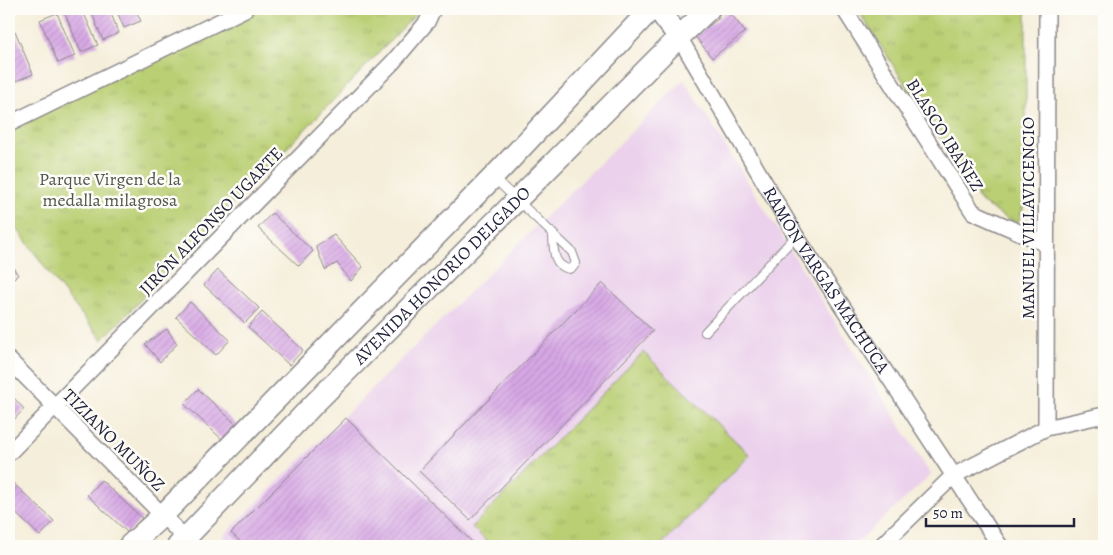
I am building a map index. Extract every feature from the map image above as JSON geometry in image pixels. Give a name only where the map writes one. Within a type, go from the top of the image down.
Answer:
[{"type":"street","points":[[9,124],[245,9]]},
{"type":"street","name":"JIRÓN ALFONSO UGARTE","points":[[9,453],[393,62],[427,22],[433,9]]},
{"type":"street","name":"AVENIDA HONORIO DELGADO","points":[[129,546],[163,514],[493,177],[651,9]]},
{"type":"street","name":"RAMÓN VARGAS MACHUCA","points":[[658,9],[678,37],[796,236],[1000,546]]},
{"type":"street","name":"AVENIDA HONORIO DELGADO","points":[[186,544],[313,405],[678,37],[709,9]]},
{"type":"street","name":"BLASCO IBAÑEZ","points":[[844,9],[973,212],[1046,244]]},
{"type":"street","name":"MANUEL VILLAVICENCIO","points":[[1046,428],[1047,9]]},
{"type":"street","name":"TIZIANO MUÑOZ","points":[[9,360],[163,514],[186,544]]},
{"type":"street","points":[[881,546],[953,476],[1046,428],[1104,415]]},
{"type":"lane","points":[[493,177],[553,235]]},
{"type":"lane","points":[[705,332],[796,236]]},
{"type":"shaded area","points":[[684,80],[931,475],[853,546],[234,546],[223,536]]},
{"type":"green space","name":"Parque Virgen de la medalla milagrosa","points":[[257,9],[421,9],[102,340],[51,276],[9,217],[9,127]]},
{"type":"green space","points":[[857,9],[1026,9],[1026,200],[1017,225],[981,202]]},
{"type":"green space","points":[[643,352],[750,455],[660,546],[491,546],[472,527]]},
{"type":"building","points":[[63,9],[82,9],[98,45],[81,52]]},
{"type":"building","points":[[90,9],[109,9],[119,33],[103,40]]},
{"type":"building","points":[[116,9],[135,9],[141,21],[124,28]]},
{"type":"building","points":[[159,9],[175,9],[162,14]]},
{"type":"building","points":[[729,11],[745,32],[712,58],[695,36]]},
{"type":"building","points":[[57,13],[75,56],[58,63],[40,20]]},
{"type":"building","points":[[15,31],[33,74],[16,81],[9,63],[9,34]]},
{"type":"building","points":[[272,213],[313,251],[299,266],[258,228]]},
{"type":"building","points":[[334,235],[363,267],[351,281],[337,263],[325,270],[316,246]]},
{"type":"building","points":[[9,262],[18,275],[9,281]]},
{"type":"building","points":[[218,270],[259,308],[245,323],[204,285]]},
{"type":"building","points":[[602,283],[653,331],[470,520],[419,471]]},
{"type":"building","points":[[190,302],[230,340],[216,355],[176,317]]},
{"type":"building","points":[[262,312],[303,350],[289,365],[248,327]]},
{"type":"building","points":[[167,329],[177,344],[160,362],[145,344]]},
{"type":"building","points":[[198,389],[239,427],[225,442],[184,404]]},
{"type":"building","points":[[13,397],[24,409],[9,425],[9,401]]},
{"type":"building","points":[[346,418],[476,546],[245,546],[231,533]]},
{"type":"building","points":[[101,480],[142,518],[128,533],[87,495]]},
{"type":"building","points":[[13,483],[54,521],[40,536],[9,507],[9,488]]}]
